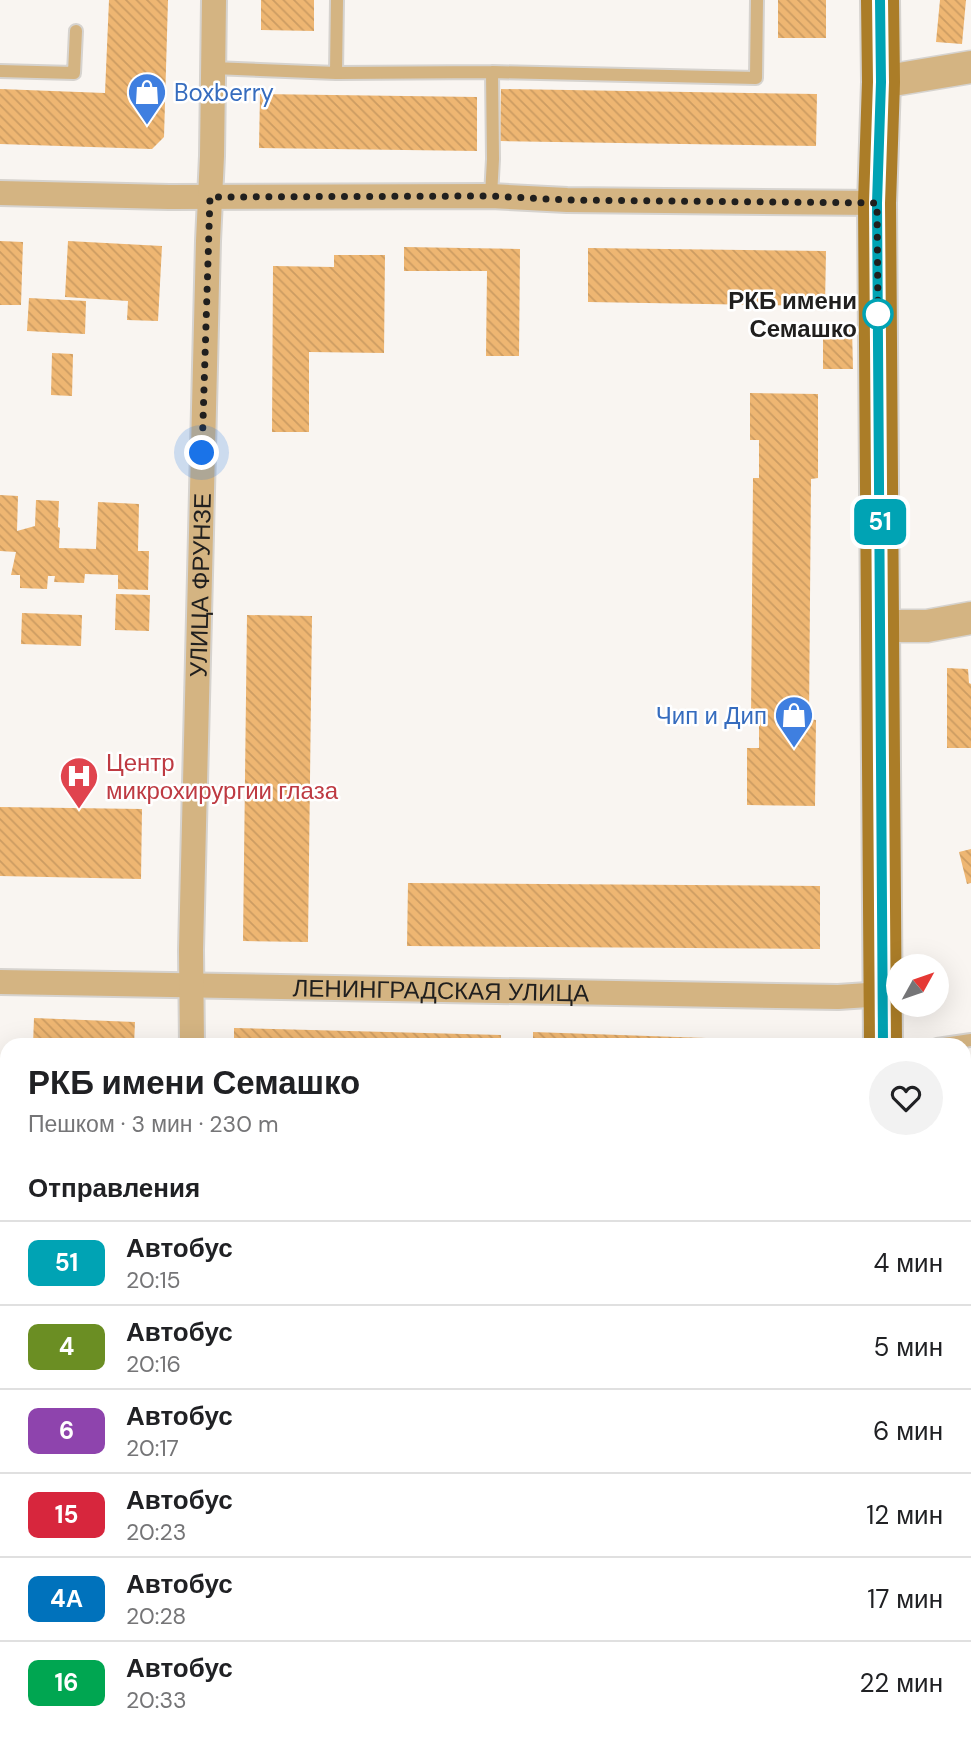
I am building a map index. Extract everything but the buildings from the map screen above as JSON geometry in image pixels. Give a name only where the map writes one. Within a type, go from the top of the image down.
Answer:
[{"type":"main road","points":[[880,0],[881,82],[877,203],[883,1038]]},
{"type":"street","name":"УЛИЦА ФРУНЗЕ","points":[[192,1038],[199,600],[214,0]]},
{"type":"street","points":[[881,82],[971,67]]},
{"type":"street","points":[[0,193],[210,197],[491,196],[567,200],[877,203]]},
{"type":"street","points":[[881,626],[927,626],[971,618]]},
{"type":"street","name":"ЛЕНИНГРАДСКАЯ УЛИЦА","points":[[0,982],[838,997],[883,994]]},
{"type":"lane","points":[[337,0],[337,73]]},
{"type":"lane","points":[[213,68],[337,73],[492,72],[756,78],[757,0]]},
{"type":"lane","points":[[0,71],[75,73],[76,30]]},
{"type":"lane","points":[[491,196],[492,72]]},
{"type":"bus line","name":"51","points":[[880,0],[881,82],[877,203],[883,1038]]},
{"type":"place","name":"Boxberry","points":[[147,126]]},
{"type":"place","name":"РКБ имени Семашко","points":[[878,314]]},
{"type":"place","name":"Чип и Дип","points":[[794,749]]},
{"type":"place","name":"Центр микрохирургии глаза","points":[[79,810]]},
{"type":"route","points":[[202,453],[210,197],[491,196],[567,200],[877,203],[878,314]]}]
